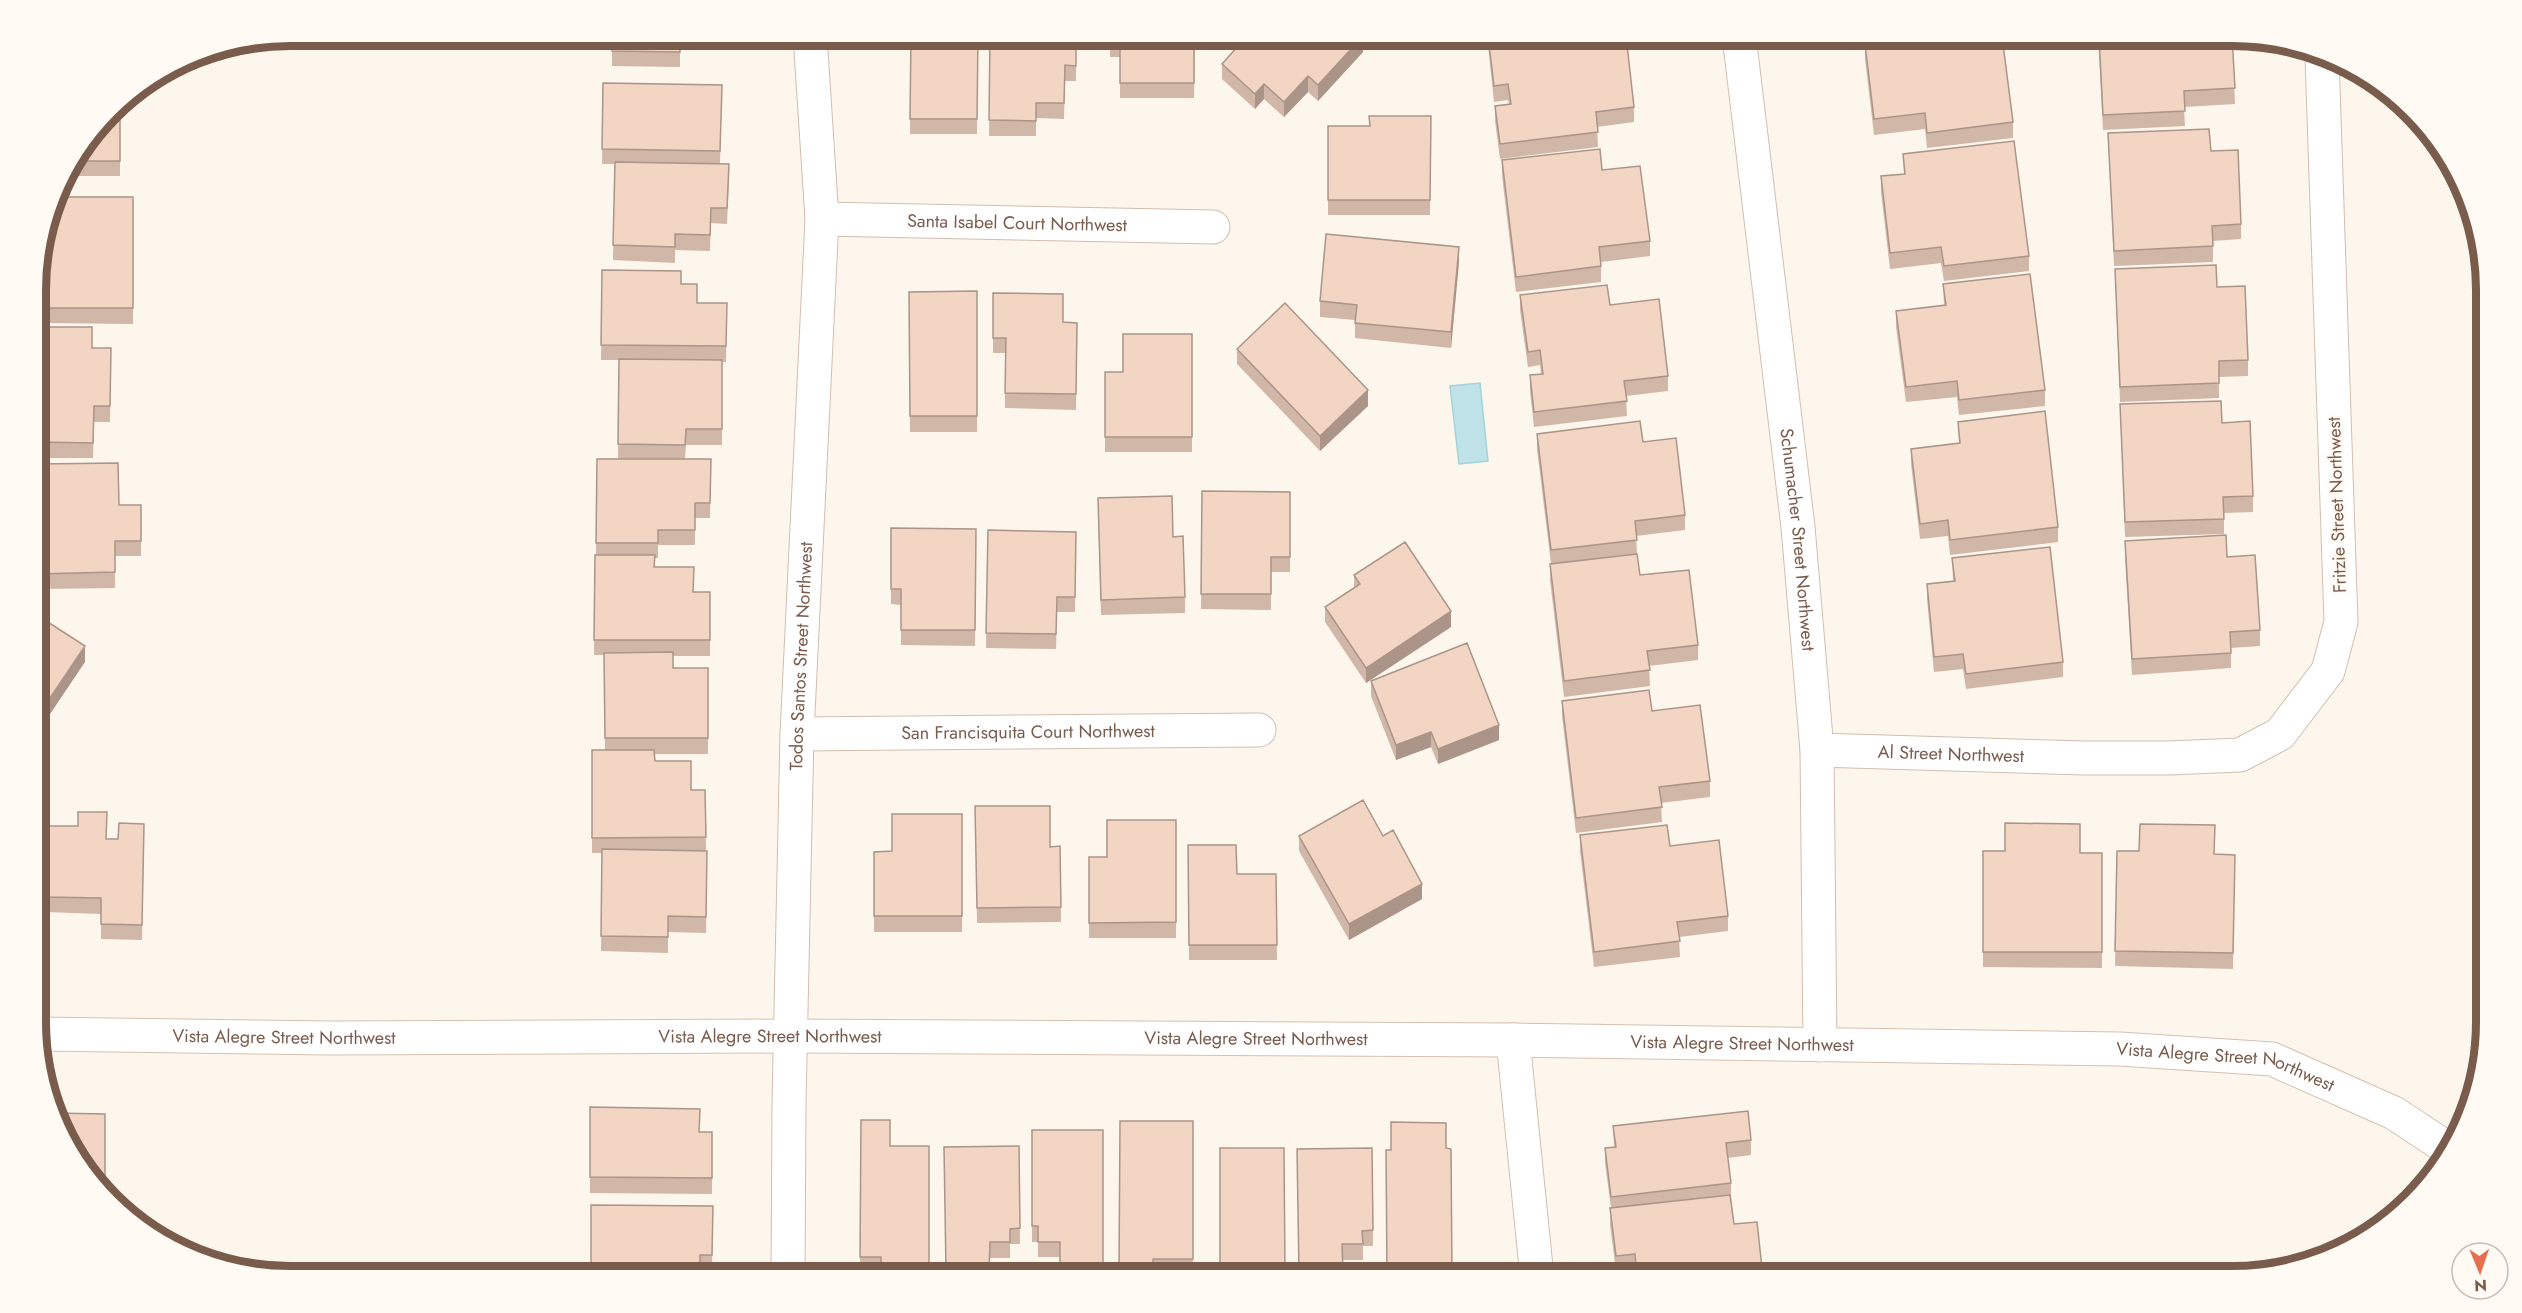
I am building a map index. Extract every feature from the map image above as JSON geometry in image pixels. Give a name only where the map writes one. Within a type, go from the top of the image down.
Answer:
[{"type":"street","name":"Todos Santos Street Northwest","points":[[788,1267],[797,734],[822,219],[811,46]]},
{"type":"street","name":"Schumacher Street Northwest","points":[[1740,46],[1798,527],[1817,750],[1820,1045]]},
{"type":"street","name":"Fritzie Street Northwest","points":[[2084,758],[2240,755],[2280,734],[2328,671],[2341,621],[2322,64]]},
{"type":"street","name":"Santa Isabel Court Northwest","points":[[822,219],[1213,227]]},
{"type":"street","name":"San Francisquita Court Northwest","points":[[797,734],[1259,730]]},
{"type":"street","name":"Al Street Northwest","points":[[1817,750],[2084,758]]},
{"type":"street","name":"Vista Alegre Street Northwest","points":[[47,1034],[330,1038],[791,1036],[1513,1040],[2120,1048],[2272,1059],[2394,1113],[2443,1145]]},
{"type":"street","points":[[1513,1040],[1536,1267]]},
{"type":"water","points":[[1480,383],[1488,461],[1459,464],[1450,386]]},
{"type":"building","points":[[612,46],[680,46],[680,52],[612,51]]},
{"type":"building","points":[[911,46],[978,46],[977,119],[910,119]]},
{"type":"building","points":[[990,46],[1076,46],[1076,66],[1065,65],[1064,103],[1036,103],[1036,121],[989,120]]},
{"type":"building","points":[[1120,46],[1194,46],[1194,83],[1120,83]]},
{"type":"building","points":[[1238,46],[1354,46],[1318,85],[1308,76],[1284,102],[1264,84],[1255,94],[1222,64]]},
{"type":"building","points":[[1489,46],[1627,46],[1634,107],[1596,112],[1598,132],[1500,144],[1495,106],[1511,104],[1508,84],[1494,86]]},
{"type":"building","points":[[1865,46],[2003,46],[2013,122],[1927,133],[1925,113],[1874,119]]},
{"type":"building","points":[[2100,46],[2233,46],[2235,88],[2184,91],[2185,111],[2103,115]]},
{"type":"building","points":[[603,83],[722,85],[720,151],[602,149]]},
{"type":"building","points":[[120,116],[120,161],[84,161]]},
{"type":"building","points":[[1369,116],[1431,116],[1430,200],[1328,200],[1328,126],[1370,126]]},
{"type":"building","points":[[2209,129],[2211,151],[2238,150],[2241,224],[2212,226],[2213,246],[2114,251],[2108,133]]},
{"type":"building","points":[[2014,141],[2029,256],[1944,266],[1941,247],[1890,253],[1881,176],[1905,174],[1903,154]]},
{"type":"building","points":[[1600,149],[1602,170],[1640,166],[1650,241],[1599,247],[1601,266],[1516,277],[1502,160]]},
{"type":"building","points":[[615,162],[729,164],[727,208],[711,208],[710,235],[675,234],[675,247],[613,245]]},
{"type":"building","points":[[65,197],[133,197],[133,308],[46,308],[51,243]]},
{"type":"building","points":[[1326,234],[1459,247],[1451,332],[1355,323],[1357,305],[1320,301]]},
{"type":"building","points":[[2216,265],[2217,287],[2245,286],[2248,360],[2219,361],[2219,383],[2120,387],[2115,269]]},
{"type":"building","points":[[602,270],[681,271],[681,284],[697,284],[697,303],[727,303],[726,346],[601,345]]},
{"type":"building","points":[[2030,274],[2045,390],[1959,400],[1957,381],[1906,387],[1896,311],[1946,305],[1943,284]]},
{"type":"building","points":[[1607,285],[1610,305],[1659,299],[1668,376],[1624,381],[1627,401],[1534,412],[1530,375],[1543,374],[1540,350],[1528,352],[1520,295]]},
{"type":"building","points":[[977,291],[977,416],[910,416],[909,292]]},
{"type":"building","points":[[993,293],[1063,294],[1063,322],[1077,323],[1076,394],[1005,393],[1006,338],[993,338]]},
{"type":"building","points":[[1285,303],[1368,390],[1320,436],[1237,349]]},
{"type":"building","points":[[46,327],[92,327],[92,348],[111,348],[110,406],[94,406],[93,443],[46,442]]},
{"type":"building","points":[[1123,334],[1192,334],[1192,437],[1105,437],[1105,372],[1123,372]]},
{"type":"building","points":[[619,359],[722,360],[722,429],[686,429],[685,445],[618,444]]},
{"type":"building","points":[[2221,401],[2222,423],[2250,421],[2253,496],[2223,497],[2224,519],[2125,522],[2120,404]]},
{"type":"building","points":[[2045,411],[2058,527],[1950,540],[1948,520],[1920,524],[1911,449],[1960,443],[1958,422]]},
{"type":"building","points":[[1640,421],[1643,442],[1676,438],[1685,515],[1635,521],[1637,540],[1551,550],[1537,434]]},
{"type":"building","points":[[597,459],[711,459],[710,503],[695,503],[695,530],[658,530],[658,543],[596,543]]},
{"type":"building","points":[[118,463],[119,505],[141,505],[141,541],[115,541],[115,572],[46,574],[46,464]]},
{"type":"building","points":[[1202,491],[1290,492],[1290,557],[1271,557],[1271,594],[1201,594]]},
{"type":"building","points":[[1172,496],[1173,537],[1183,536],[1185,597],[1101,600],[1098,498]]},
{"type":"building","points":[[891,528],[976,529],[975,630],[901,630],[901,589],[891,589]]},
{"type":"building","points":[[988,530],[1076,532],[1075,597],[1057,597],[1056,634],[986,633]]},
{"type":"building","points":[[2226,535],[2227,557],[2255,555],[2260,630],[2230,632],[2231,653],[2132,659],[2125,541]]},
{"type":"building","points":[[1405,542],[1451,611],[1366,668],[1325,607],[1360,584],[1354,575]]},
{"type":"building","points":[[2050,547],[2063,662],[1966,674],[1963,654],[1934,657],[1927,584],[1955,581],[1952,558]]},
{"type":"building","points":[[1637,554],[1640,575],[1689,570],[1698,645],[1647,651],[1650,670],[1564,681],[1550,564]]},
{"type":"building","points":[[595,555],[655,555],[654,567],[694,567],[693,592],[710,592],[710,640],[594,640]]},
{"type":"building","points":[[46,621],[85,646],[46,704]]},
{"type":"building","points":[[1467,643],[1499,725],[1438,749],[1431,732],[1396,745],[1371,681]]},
{"type":"building","points":[[673,652],[673,668],[708,668],[708,738],[605,738],[604,653]]},
{"type":"building","points":[[1649,690],[1652,711],[1700,705],[1710,781],[1659,787],[1662,807],[1576,818],[1562,701]]},
{"type":"building","points":[[592,750],[654,750],[655,761],[691,761],[691,790],[705,790],[706,837],[592,838]]},
{"type":"building","points":[[1363,800],[1383,836],[1393,830],[1422,884],[1349,924],[1299,836]]},
{"type":"building","points":[[975,806],[1050,806],[1050,847],[1060,846],[1061,907],[977,908]]},
{"type":"building","points":[[78,812],[107,812],[106,839],[118,839],[119,823],[144,824],[142,925],[101,924],[101,898],[46,897],[46,826],[78,826]]},
{"type":"building","points":[[892,814],[962,814],[962,916],[874,916],[874,852],[892,851]]},
{"type":"building","points":[[1107,820],[1176,820],[1176,922],[1089,923],[1089,857],[1107,857]]},
{"type":"building","points":[[2005,823],[2080,824],[2080,853],[2102,853],[2102,952],[1983,952],[1983,851],[2005,851]]},
{"type":"building","points":[[2140,824],[2215,825],[2214,854],[2235,855],[2233,953],[2115,951],[2117,851],[2139,851]]},
{"type":"building","points":[[1667,825],[1670,846],[1719,840],[1728,916],[1677,922],[1680,941],[1594,952],[1580,835]]},
{"type":"building","points":[[1188,845],[1236,845],[1237,874],[1276,874],[1277,945],[1189,945]]},
{"type":"building","points":[[602,849],[707,851],[706,917],[668,916],[668,937],[601,936]]},
{"type":"building","points":[[590,1107],[700,1109],[699,1132],[712,1132],[712,1178],[590,1177]]},
{"type":"building","points":[[1748,1111],[1751,1140],[1726,1143],[1731,1183],[1611,1197],[1605,1148],[1616,1147],[1613,1126]]},
{"type":"building","points":[[64,1113],[105,1114],[105,1181],[79,1145]]},
{"type":"building","points":[[861,1120],[890,1120],[890,1146],[929,1146],[929,1267],[881,1267],[881,1257],[860,1257]]},
{"type":"building","points":[[1120,1121],[1193,1121],[1193,1259],[1153,1259],[1153,1267],[1119,1267]]},
{"type":"building","points":[[1391,1122],[1446,1123],[1446,1148],[1451,1149],[1452,1267],[1387,1267],[1386,1150],[1391,1150]]},
{"type":"building","points":[[1032,1130],[1103,1130],[1103,1267],[1060,1267],[1060,1242],[1038,1242],[1038,1226],[1032,1226]]},
{"type":"building","points":[[1019,1146],[1020,1228],[1010,1229],[1010,1242],[990,1242],[989,1267],[946,1267],[944,1147]]},
{"type":"building","points":[[1220,1148],[1284,1148],[1285,1267],[1220,1267]]},
{"type":"building","points":[[1372,1148],[1373,1230],[1362,1231],[1363,1244],[1342,1244],[1343,1267],[1299,1267],[1297,1149]]},
{"type":"building","points":[[1730,1195],[1734,1224],[1757,1222],[1762,1267],[1636,1267],[1635,1254],[1616,1256],[1610,1208]]},
{"type":"building","points":[[591,1205],[713,1206],[712,1255],[700,1255],[700,1267],[591,1267]]}]
